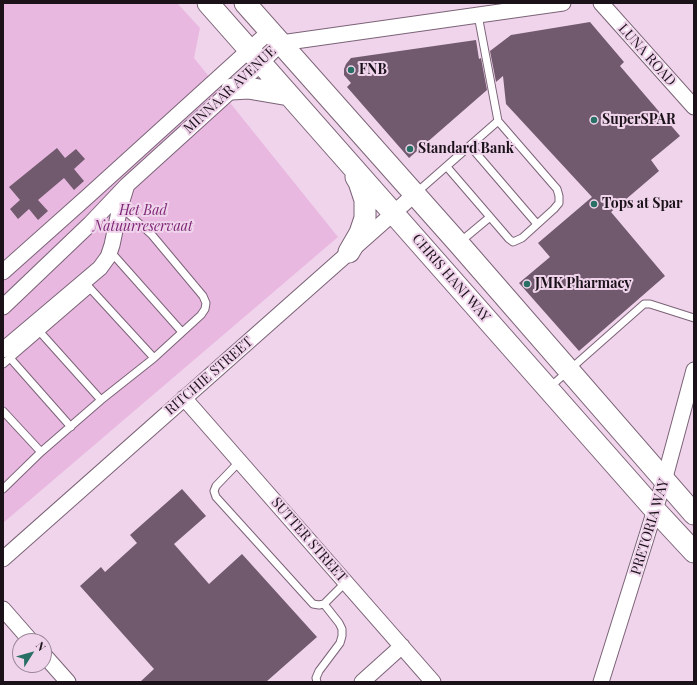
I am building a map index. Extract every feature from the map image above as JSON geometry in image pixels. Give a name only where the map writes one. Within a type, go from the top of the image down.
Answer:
[{"type":"main road","name":"CHRIS HANI WAY","points":[[208,3],[655,510],[694,552]]},
{"type":"main road","name":"CHRIS HANI WAY","points":[[244,3],[415,194],[694,514]]},
{"type":"main road","points":[[232,90],[248,88],[289,95]]},
{"type":"main road","points":[[343,156],[359,182],[365,200],[365,218],[360,233],[349,252]]},
{"type":"street","name":"MINNAAR AVENUE","points":[[3,307],[90,224],[127,185],[232,90],[255,56],[275,37],[478,15],[563,3]]},
{"type":"street","name":"LUNA ROAD","points":[[601,3],[694,107]]},
{"type":"street","points":[[3,272],[255,56]]},
{"type":"street","points":[[7,354],[87,285],[108,257],[127,185]]},
{"type":"street","name":"RITCHIE STREET","points":[[3,559],[415,194]]},
{"type":"street","name":"PRETORIA WAY","points":[[600,682],[646,542],[694,370]]},
{"type":"street","name":"SUTTER STREET","points":[[184,398],[433,682]]},
{"type":"street","points":[[6,615],[23,633]]},
{"type":"street","points":[[362,682],[402,646]]},
{"type":"street","points":[[52,664],[68,682]]},
{"type":"lane","points":[[446,167],[508,239],[513,242],[522,238],[554,209],[558,203],[559,196],[557,189],[498,121],[478,15]]},
{"type":"lane","points":[[415,194],[498,121]]},
{"type":"lane","points":[[470,146],[537,224]]},
{"type":"lane","points":[[4,485],[101,400],[154,358],[201,316],[205,309],[206,303],[203,296],[152,235],[120,207]]},
{"type":"lane","points":[[459,244],[490,217]]},
{"type":"lane","points":[[110,251],[182,332]]},
{"type":"lane","points":[[3,364],[7,354],[40,332],[87,285],[154,358]]},
{"type":"lane","points":[[548,389],[644,304],[650,304],[694,318]]},
{"type":"lane","points":[[40,332],[101,400]]},
{"type":"lane","points":[[7,354],[70,427]]},
{"type":"lane","points":[[3,411],[41,452]]},
{"type":"lane","points":[[239,462],[216,486],[214,491],[216,497],[313,604],[324,604],[346,582]]},
{"type":"lane","points":[[317,682],[316,678],[319,671],[340,643],[342,636],[342,629],[339,623],[324,604]]},
{"type":"green space","name":"Het Bad Natuurreservaat","points":[[3,3],[177,3],[200,28],[194,58],[338,237],[3,523]]},
{"type":"building","name":"SuperSPAR","points":[[590,22],[624,62],[620,66],[680,136],[651,160],[659,171],[611,212],[665,276],[579,351],[519,283],[550,257],[538,243],[592,197],[506,104],[503,76],[496,82],[490,51],[511,35]]},
{"type":"building","points":[[476,40],[487,90],[409,158],[347,87],[351,83],[344,75],[344,69],[351,58]]},
{"type":"building","points":[[57,148],[65,158],[76,149],[85,159],[74,169],[84,181],[74,190],[64,178],[38,200],[48,211],[38,220],[29,209],[18,219],[10,209],[20,200],[9,187]]},
{"type":"building","points":[[182,489],[206,516],[174,544],[209,584],[242,554],[317,637],[266,682],[140,682],[154,669],[80,586],[101,567],[105,572],[137,543],[130,535]]},
{"type":"place","name":"FNB","points":[[351,70]]},
{"type":"place","name":"SuperSPAR","points":[[594,120]]},
{"type":"place","name":"Standard Bank","points":[[410,149]]},
{"type":"place","name":"Tops at Spar","points":[[594,204]]},
{"type":"place","name":"JMK Pharmacy","points":[[527,284]]}]
